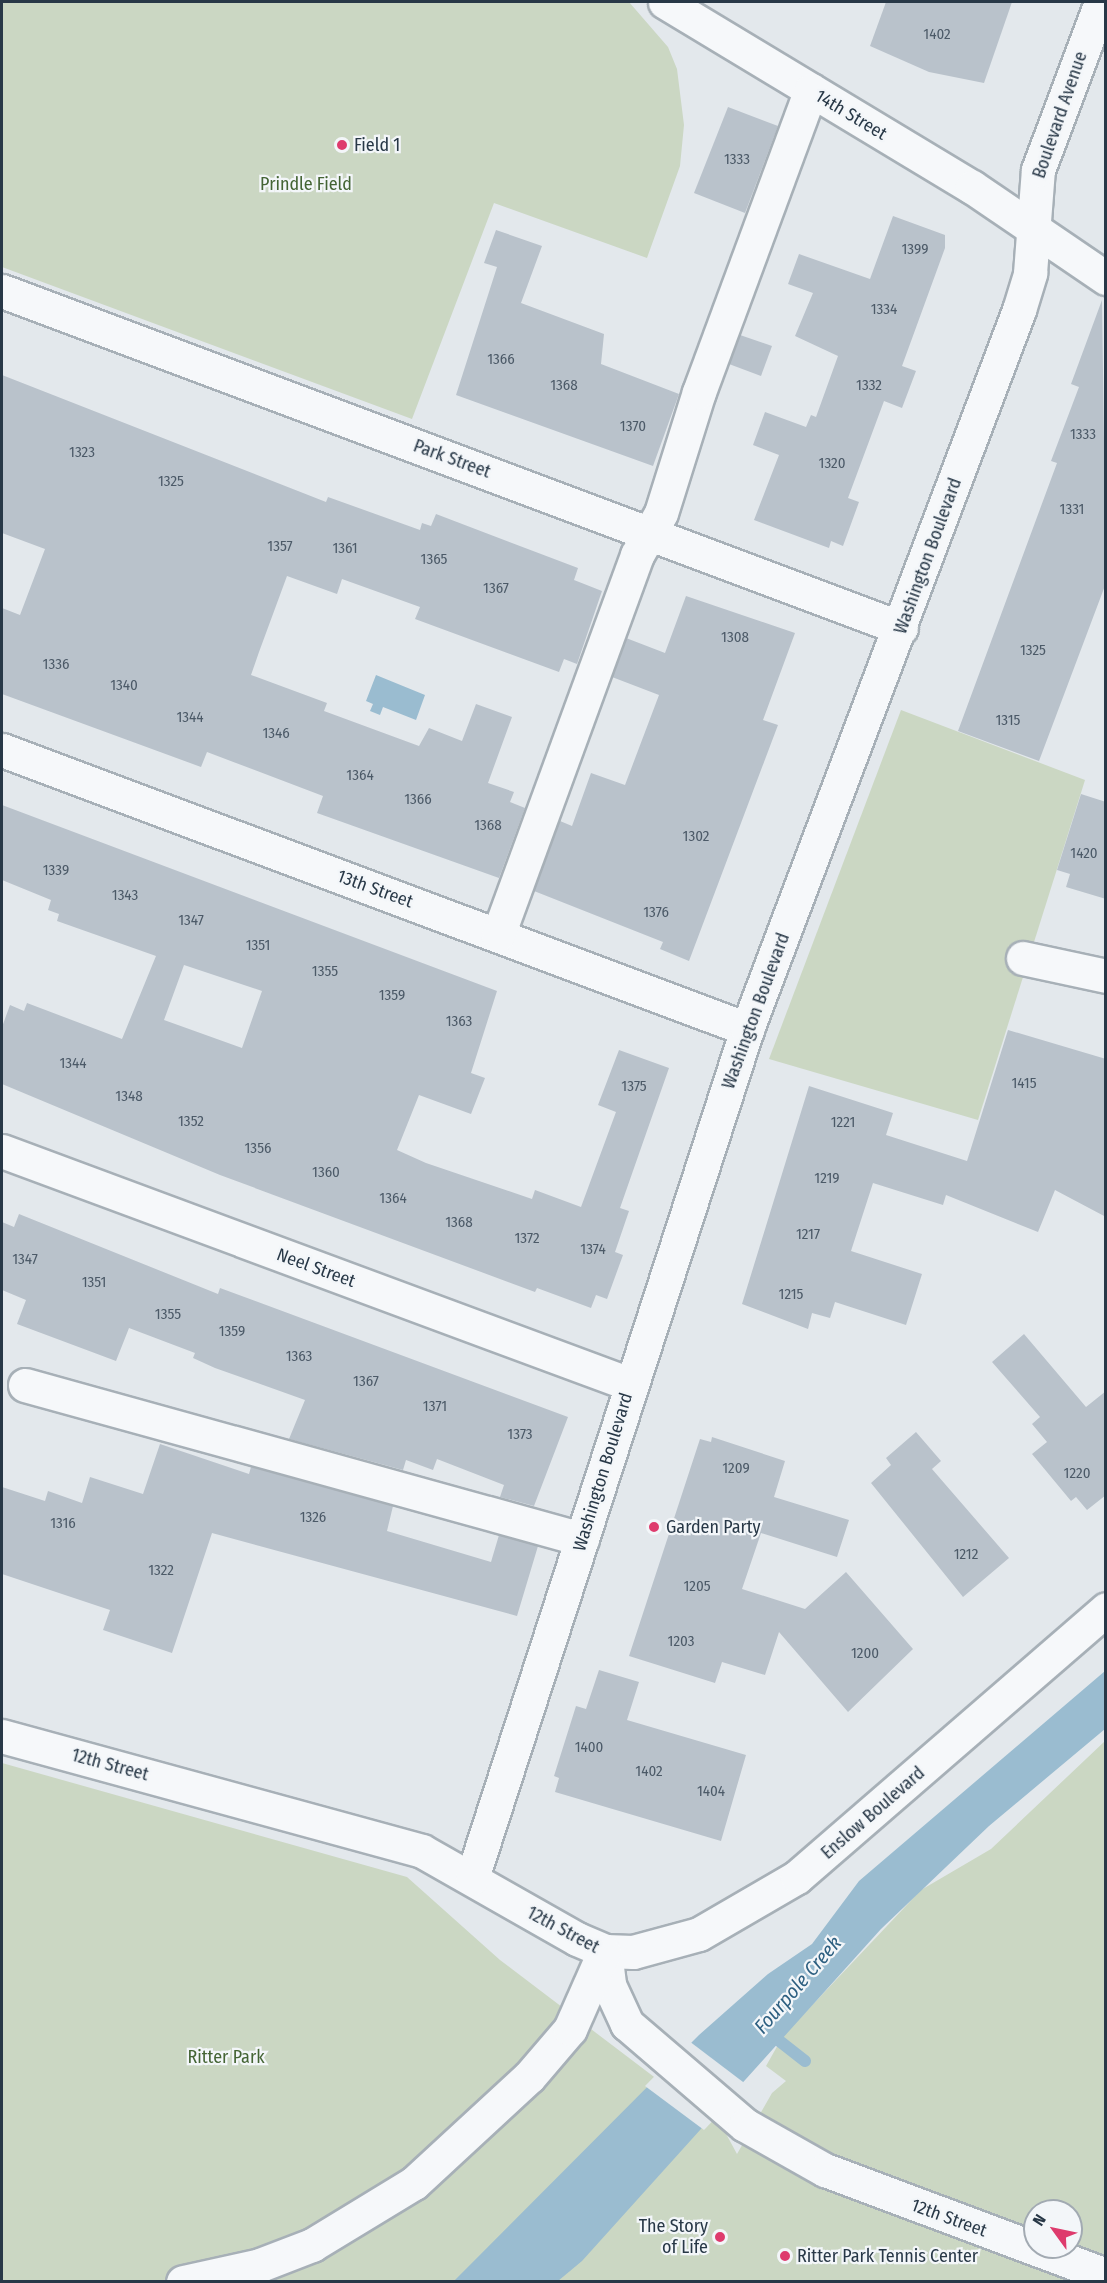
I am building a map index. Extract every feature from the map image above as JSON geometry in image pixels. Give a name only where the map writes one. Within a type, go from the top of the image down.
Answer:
[{"type":"street","name":"14th Street","points":[[665,2],[972,187],[1034,232]]},
{"type":"street","name":"Boulevard Avenue","points":[[1034,232],[1038,170],[1101,2]]},
{"type":"street","points":[[498,935],[637,555],[650,533],[812,90]]},
{"type":"street","points":[[1034,232],[1106,278]]},
{"type":"street","name":"Washington Boulevard","points":[[472,1878],[630,1384],[747,1029],[901,628],[1019,310],[1034,232]]},
{"type":"street","name":"Park Street","points":[[2,291],[901,628]]},
{"type":"street","name":"13th Street","points":[[2,750],[747,1029]]},
{"type":"street","points":[[1023,958],[1106,976]]},
{"type":"street","name":"Neel Street","points":[[2,1152],[630,1384]]},
{"type":"street","points":[[25,1386],[582,1539]]},
{"type":"street","name":"Enslow Boulevard","points":[[605,1951],[633,1952],[699,1934],[797,1876],[1106,1609]]},
{"type":"street","name":"12th Street","points":[[2,1736],[423,1851],[605,1951],[619,2012],[644,2043],[745,2125],[825,2170],[1106,2275]]},
{"type":"street","points":[[183,2282],[260,2265],[312,2245],[414,2183],[505,2101],[570,2029],[605,1951]]},
{"type":"green space","name":"Prindle Field","points":[[2,2],[629,2],[668,47],[677,69],[684,125],[680,166],[647,258],[494,203],[412,419],[2,267]]},
{"type":"green space","points":[[901,710],[1085,780],[978,1120],[769,1059]]},
{"type":"green space","name":"Ritter Park","points":[[1105,1741],[1105,2281],[2,2281],[2,1763],[407,1877],[500,1960],[724,2130],[737,2154],[772,2093],[786,2081],[766,2066],[783,2036],[921,1890],[991,1849]]},
{"type":"water","points":[[376,675],[425,695],[416,720],[383,707],[380,715],[370,711],[373,704],[366,701]]},
{"type":"water","name":"Fourpole Creek","points":[[1105,1671],[1105,1729],[989,1826],[881,1929],[582,2261],[558,2281],[453,2282],[699,2035],[768,1974],[812,1944],[859,1881]]},
{"type":"pier","points":[[689,2041],[747,2085],[704,2130],[645,2086]]},
{"type":"building","points":[[886,2],[1012,2],[984,83],[929,72],[870,46]]},
{"type":"building","points":[[728,107],[778,126],[745,213],[694,193]]},
{"type":"building","points":[[893,216],[945,235],[945,248],[902,366],[916,371],[902,408],[884,401],[848,498],[859,502],[843,546],[831,541],[829,548],[754,520],[779,455],[753,445],[765,412],[806,427],[811,415],[816,417],[838,356],[795,336],[813,293],[788,284],[799,254],[870,279]]},
{"type":"building","points":[[496,230],[542,246],[521,303],[604,334],[601,364],[679,394],[653,466],[456,395],[497,267],[484,263]]},
{"type":"building","points":[[1102,300],[1106,583],[1039,761],[958,731],[1057,463],[1051,461],[1079,387],[1071,384]]},
{"type":"building","points":[[740,335],[772,346],[761,376],[729,364]]},
{"type":"building","points":[[2,375],[326,502],[328,497],[420,530],[422,523],[431,526],[436,514],[578,568],[574,580],[602,591],[577,664],[564,659],[559,672],[415,619],[420,607],[342,579],[337,594],[287,576],[259,652],[251,675],[327,703],[324,711],[419,746],[429,728],[462,741],[476,704],[512,717],[488,783],[514,792],[510,802],[525,808],[499,878],[317,813],[323,796],[207,752],[201,767],[2,694],[2,608],[20,615],[45,549],[2,533]]},
{"type":"building","points":[[686,596],[795,633],[763,720],[778,725],[689,961],[660,949],[663,942],[534,891],[560,821],[572,826],[591,773],[625,785],[659,695],[612,677],[626,638],[665,653]]},
{"type":"building","points":[[1081,794],[1106,802],[1106,899],[1066,887],[1070,874],[1057,870]]},
{"type":"building","points":[[2,805],[497,991],[471,1073],[485,1078],[471,1114],[419,1095],[397,1150],[426,1163],[532,1199],[535,1190],[581,1207],[616,1112],[598,1105],[619,1050],[669,1068],[620,1208],[629,1211],[615,1252],[623,1255],[607,1299],[596,1295],[591,1308],[537,1288],[535,1292],[220,1175],[2,1084],[2,1027],[10,1005],[24,1011],[27,1003],[122,1039],[156,956],[57,921],[59,914],[48,910],[51,900],[2,880]],"holes":[[[184,965],[262,991],[242,1048],[164,1020]]]},
{"type":"building","points":[[1008,1030],[1106,1059],[1106,1217],[1055,1190],[1038,1232],[946,1195],[943,1205],[873,1183],[851,1251],[922,1274],[906,1325],[835,1302],[830,1318],[812,1313],[808,1329],[742,1304],[809,1086],[893,1113],[886,1135],[967,1161]]},
{"type":"building","points":[[19,1214],[218,1294],[220,1288],[568,1417],[534,1506],[500,1497],[504,1485],[437,1459],[433,1470],[406,1460],[403,1470],[289,1439],[305,1400],[215,1368],[193,1358],[195,1353],[129,1328],[116,1361],[17,1324],[26,1300],[2,1290],[2,1222],[14,1227]]},
{"type":"building","points":[[1024,1334],[1086,1407],[1106,1391],[1106,1495],[1087,1510],[1076,1497],[1071,1501],[1032,1454],[1047,1442],[1032,1424],[1040,1417],[992,1362]]},
{"type":"building","points":[[916,1432],[941,1461],[932,1469],[1009,1558],[963,1597],[871,1483],[891,1465],[886,1458]]},
{"type":"building","points":[[712,1437],[785,1461],[774,1497],[849,1520],[837,1557],[761,1533],[742,1589],[805,1609],[846,1572],[913,1649],[848,1712],[779,1632],[765,1675],[722,1662],[715,1683],[629,1656],[700,1439],[711,1442]]},
{"type":"building","points":[[160,1444],[249,1474],[251,1467],[393,1506],[387,1531],[491,1562],[499,1535],[538,1546],[517,1616],[212,1533],[172,1653],[103,1630],[110,1610],[2,1574],[2,1487],[45,1501],[48,1491],[82,1503],[90,1477],[143,1494]]},
{"type":"building","points":[[599,1670],[639,1682],[627,1720],[746,1755],[721,1841],[555,1792],[559,1778],[554,1776],[576,1706],[586,1709]]},
{"type":"waterway","name":"Fourpole Creek","points":[[768,2032],[805,2061]]},
{"type":"place","name":"Field 1","points":[[342,145]]},
{"type":"place","name":"Garden Party","points":[[654,1527]]},
{"type":"place","name":"The Story of Life","points":[[720,2237]]},
{"type":"place","name":"Ritter Park Tennis Center","points":[[785,2256]]}]
